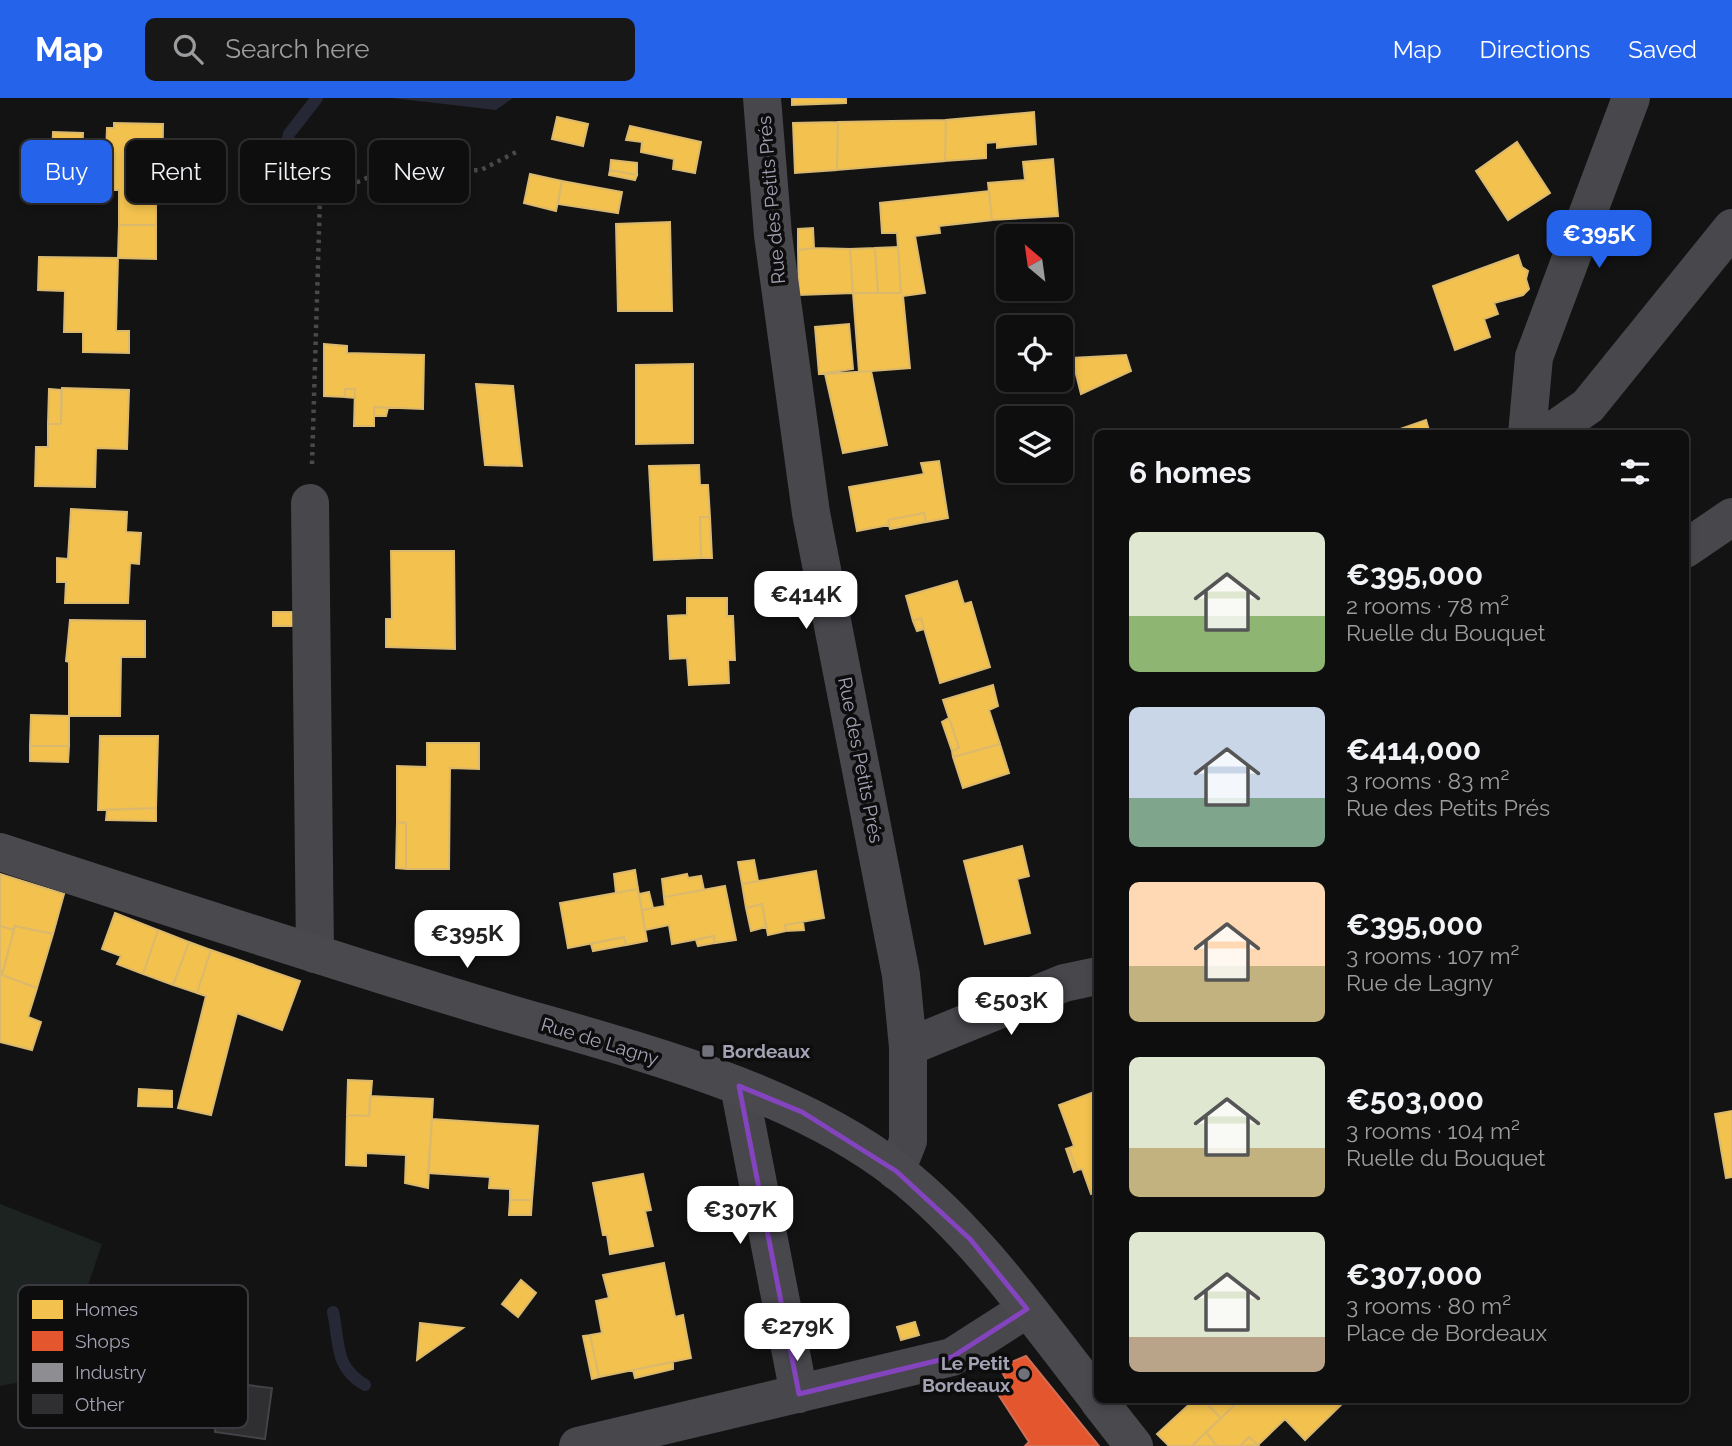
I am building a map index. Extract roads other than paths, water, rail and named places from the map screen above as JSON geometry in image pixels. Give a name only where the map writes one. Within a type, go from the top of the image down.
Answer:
[{"type":"main road","name":"Rue de Lagny","points":[[0,852],[315,954],[739,1086],[802,1112],[896,1171],[970,1239],[1094,1394]]},
{"type":"main road","name":"Rue de Lagny","points":[[1101,1403],[1134,1446]]},
{"type":"street","name":"Rue des Petits Prés","points":[[762,98],[773,235],[793,397],[811,513],[901,975],[908,1047],[908,1141],[896,1171]]},
{"type":"street","points":[[1527,430],[1534,357],[1631,98]]},
{"type":"street","points":[[1554,430],[1588,406],[1732,228]]},
{"type":"street","points":[[310,503],[315,954]]},
{"type":"street","points":[[1689,546],[1732,517]]},
{"type":"street","points":[[908,1047],[1064,983],[1094,977]]},
{"type":"street","points":[[739,1086],[799,1394]]},
{"type":"street","points":[[578,1446],[952,1357],[1027,1309]]},
{"type":"water","points":[[392,98],[513,98],[496,110]]},
{"type":"waterway","points":[[287,140],[289,134],[317,98]]},
{"type":"waterway","points":[[333,1312],[343,1362],[355,1378],[365,1385]]},
{"type":"place","name":"Bordeaux","points":[[708,1051]]},
{"type":"place","name":"Le Petit Bordeaux","points":[[1024,1374]]}]
